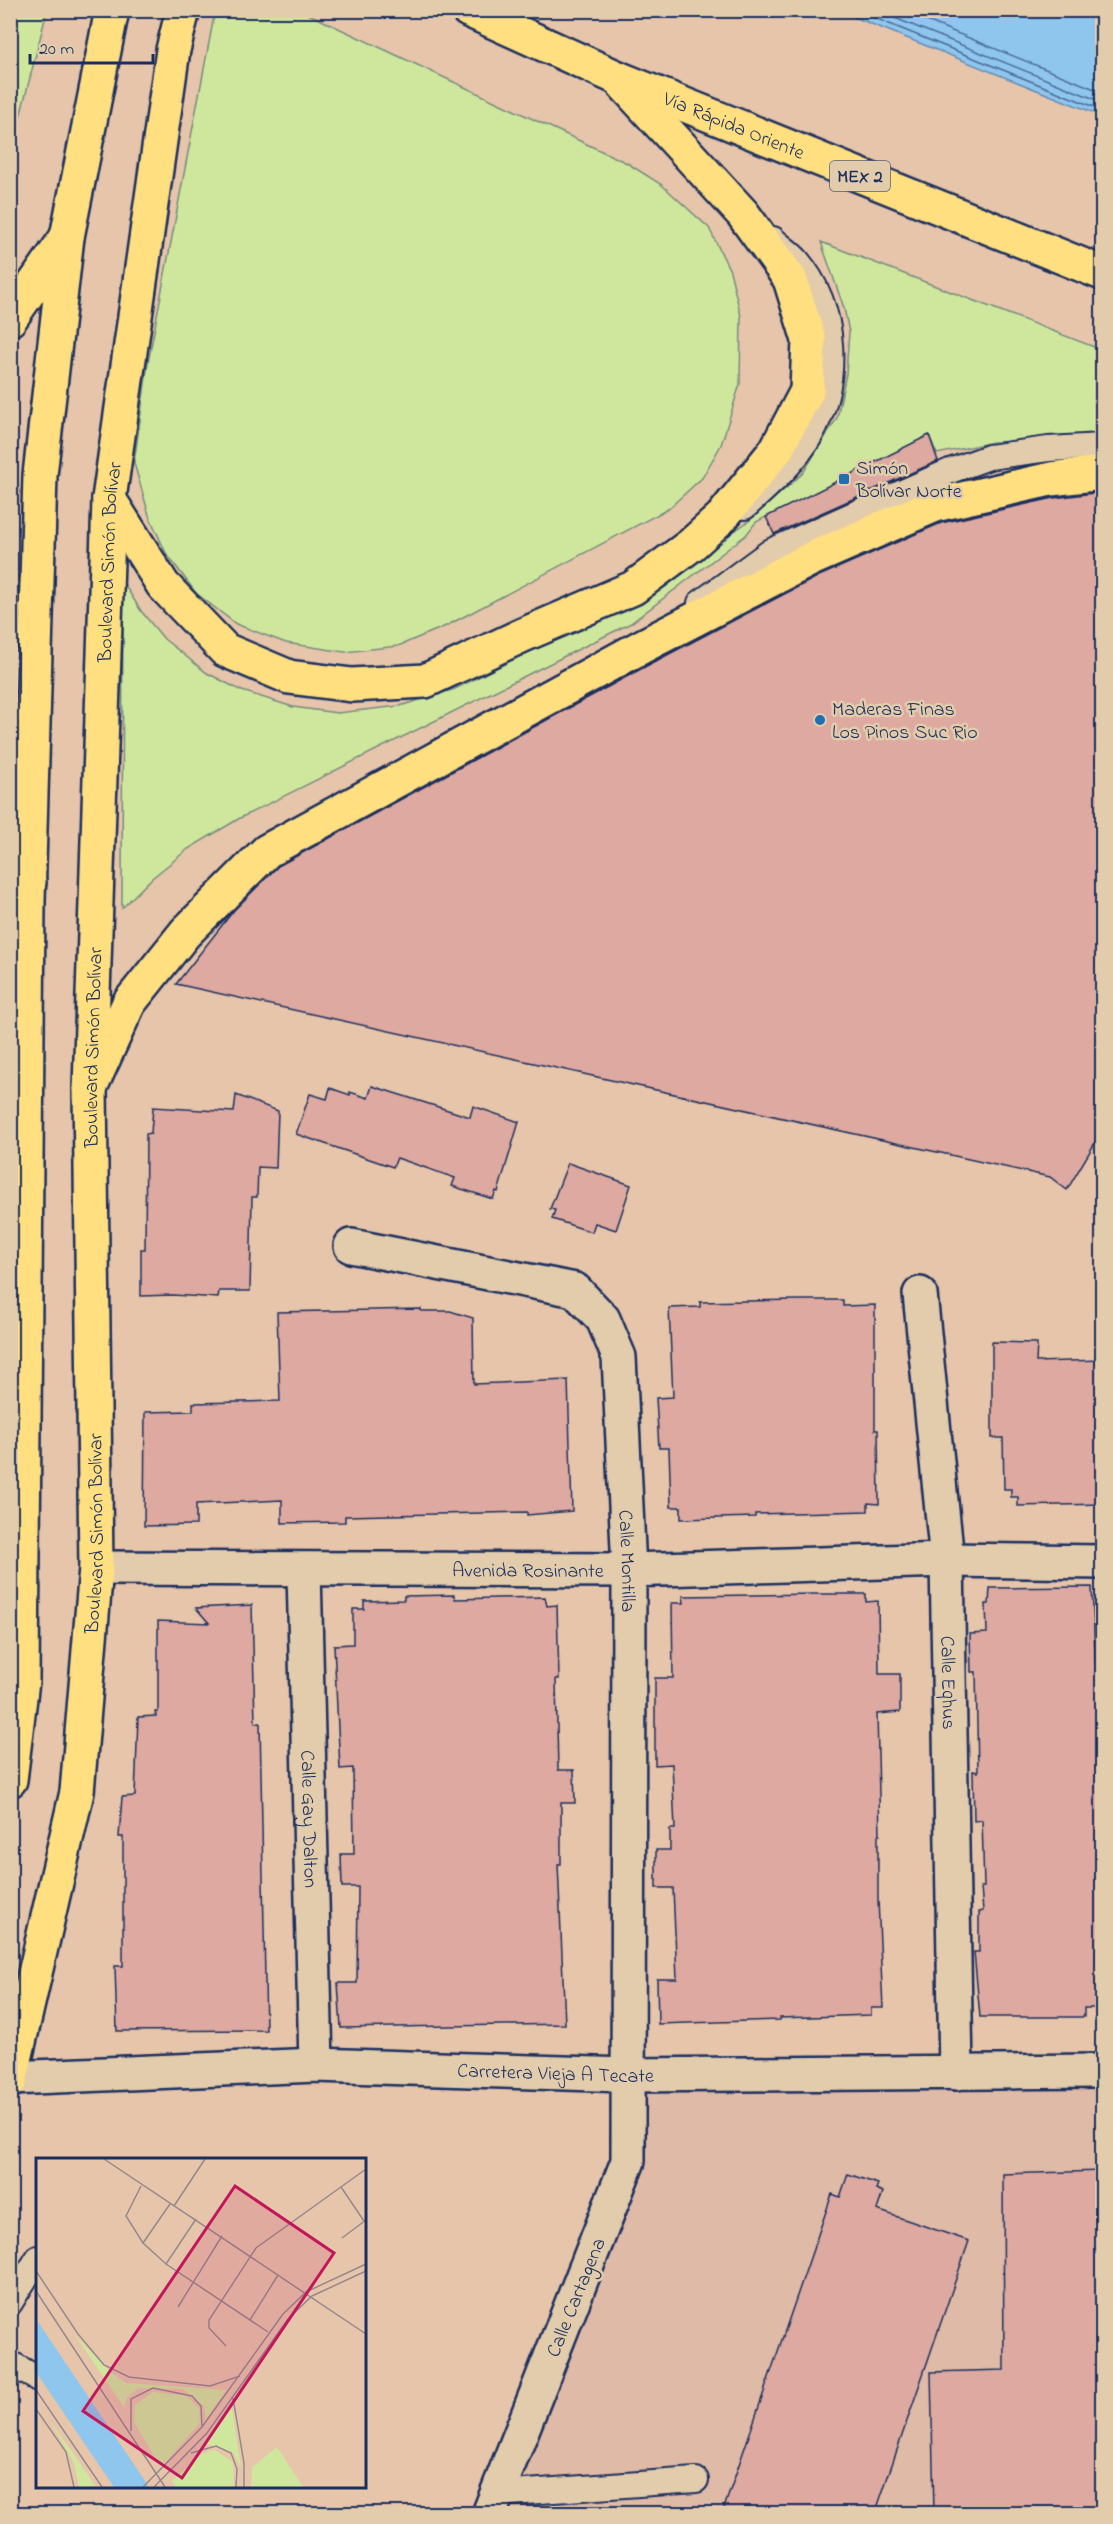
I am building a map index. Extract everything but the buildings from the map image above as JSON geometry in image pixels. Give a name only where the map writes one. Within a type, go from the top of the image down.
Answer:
[{"type":"main road","name":"Boulevard Simón Bolívar","points":[[11,2079],[77,1792],[96,1568],[90,1088],[109,499],[173,50],[183,10]]},
{"type":"main road","name":"Vía Rápida Oriente","points":[[468,10],[618,78],[1102,273]]},
{"type":"main road","points":[[10,1780],[22,1681],[18,1121],[20,882],[40,475],[67,237],[112,12]]},
{"type":"main road","points":[[109,499],[163,585],[225,650],[289,677],[352,685],[425,681],[523,635],[633,588],[691,545],[722,517],[776,450],[807,391],[809,340],[790,279],[743,214],[618,78]]},
{"type":"main road","points":[[10,319],[67,237]]},
{"type":"main road","points":[[90,1088],[129,1003],[185,933],[267,851],[643,646],[811,559],[935,505],[1051,479],[1102,473]]},
{"type":"street","name":"Calle Montilla","points":[[351,1246],[575,1290],[603,1319],[619,1357],[628,1570],[628,2075]]},
{"type":"street","name":"Calle Eqhus","points":[[920,1294],[947,1560],[956,2073]]},
{"type":"street","name":"Avenida Rosinante","points":[[96,1568],[304,1571],[628,1570],[947,1560],[1102,1562]]},
{"type":"street","name":"Calle Gay Dalton","points":[[304,1571],[316,2065]]},
{"type":"street","name":"Carretera Vieja A Tecate","points":[[11,2079],[316,2065],[628,2075],[1102,2071]]},
{"type":"street","name":"Calle Cartagena","points":[[493,2504],[628,2161],[628,2075]]},
{"type":"lane","points":[[643,646],[771,551],[950,471],[989,457],[1048,449],[1102,446]]},
{"type":"lane","points":[[10,2303],[36,2261]]},
{"type":"lane","points":[[10,2363],[36,2378]]},
{"type":"lane","points":[[493,2504],[696,2480]]},
{"type":"shaded area","points":[[1102,2084],[1102,2513],[503,2514],[634,2092]]},
{"type":"green space","points":[[10,11],[47,11],[11,152]]},
{"type":"green space","points":[[215,11],[302,11],[627,163],[662,185],[709,228],[730,271],[741,316],[740,384],[721,445],[702,478],[668,509],[446,626],[398,646],[345,652],[286,643],[236,624],[196,593],[166,553],[149,515],[134,463],[148,363]]},
{"type":"green space","points":[[821,242],[1102,350],[1102,440],[993,442],[937,454],[929,435],[756,522],[746,535],[631,623],[240,818],[188,849],[152,878],[122,908],[123,582],[141,611],[164,639],[207,673],[242,691],[293,707],[337,713],[400,706],[455,689],[649,590],[749,521],[803,473],[837,418],[846,374],[849,332],[844,308]]},
{"type":"water","points":[[839,11],[1102,11],[1102,116]]},
{"type":"place","name":"Simón Bolívar Norte","points":[[844,479]]},
{"type":"place","name":"Maderas Finas Los Pinos Suc Rio","points":[[820,720]]}]
